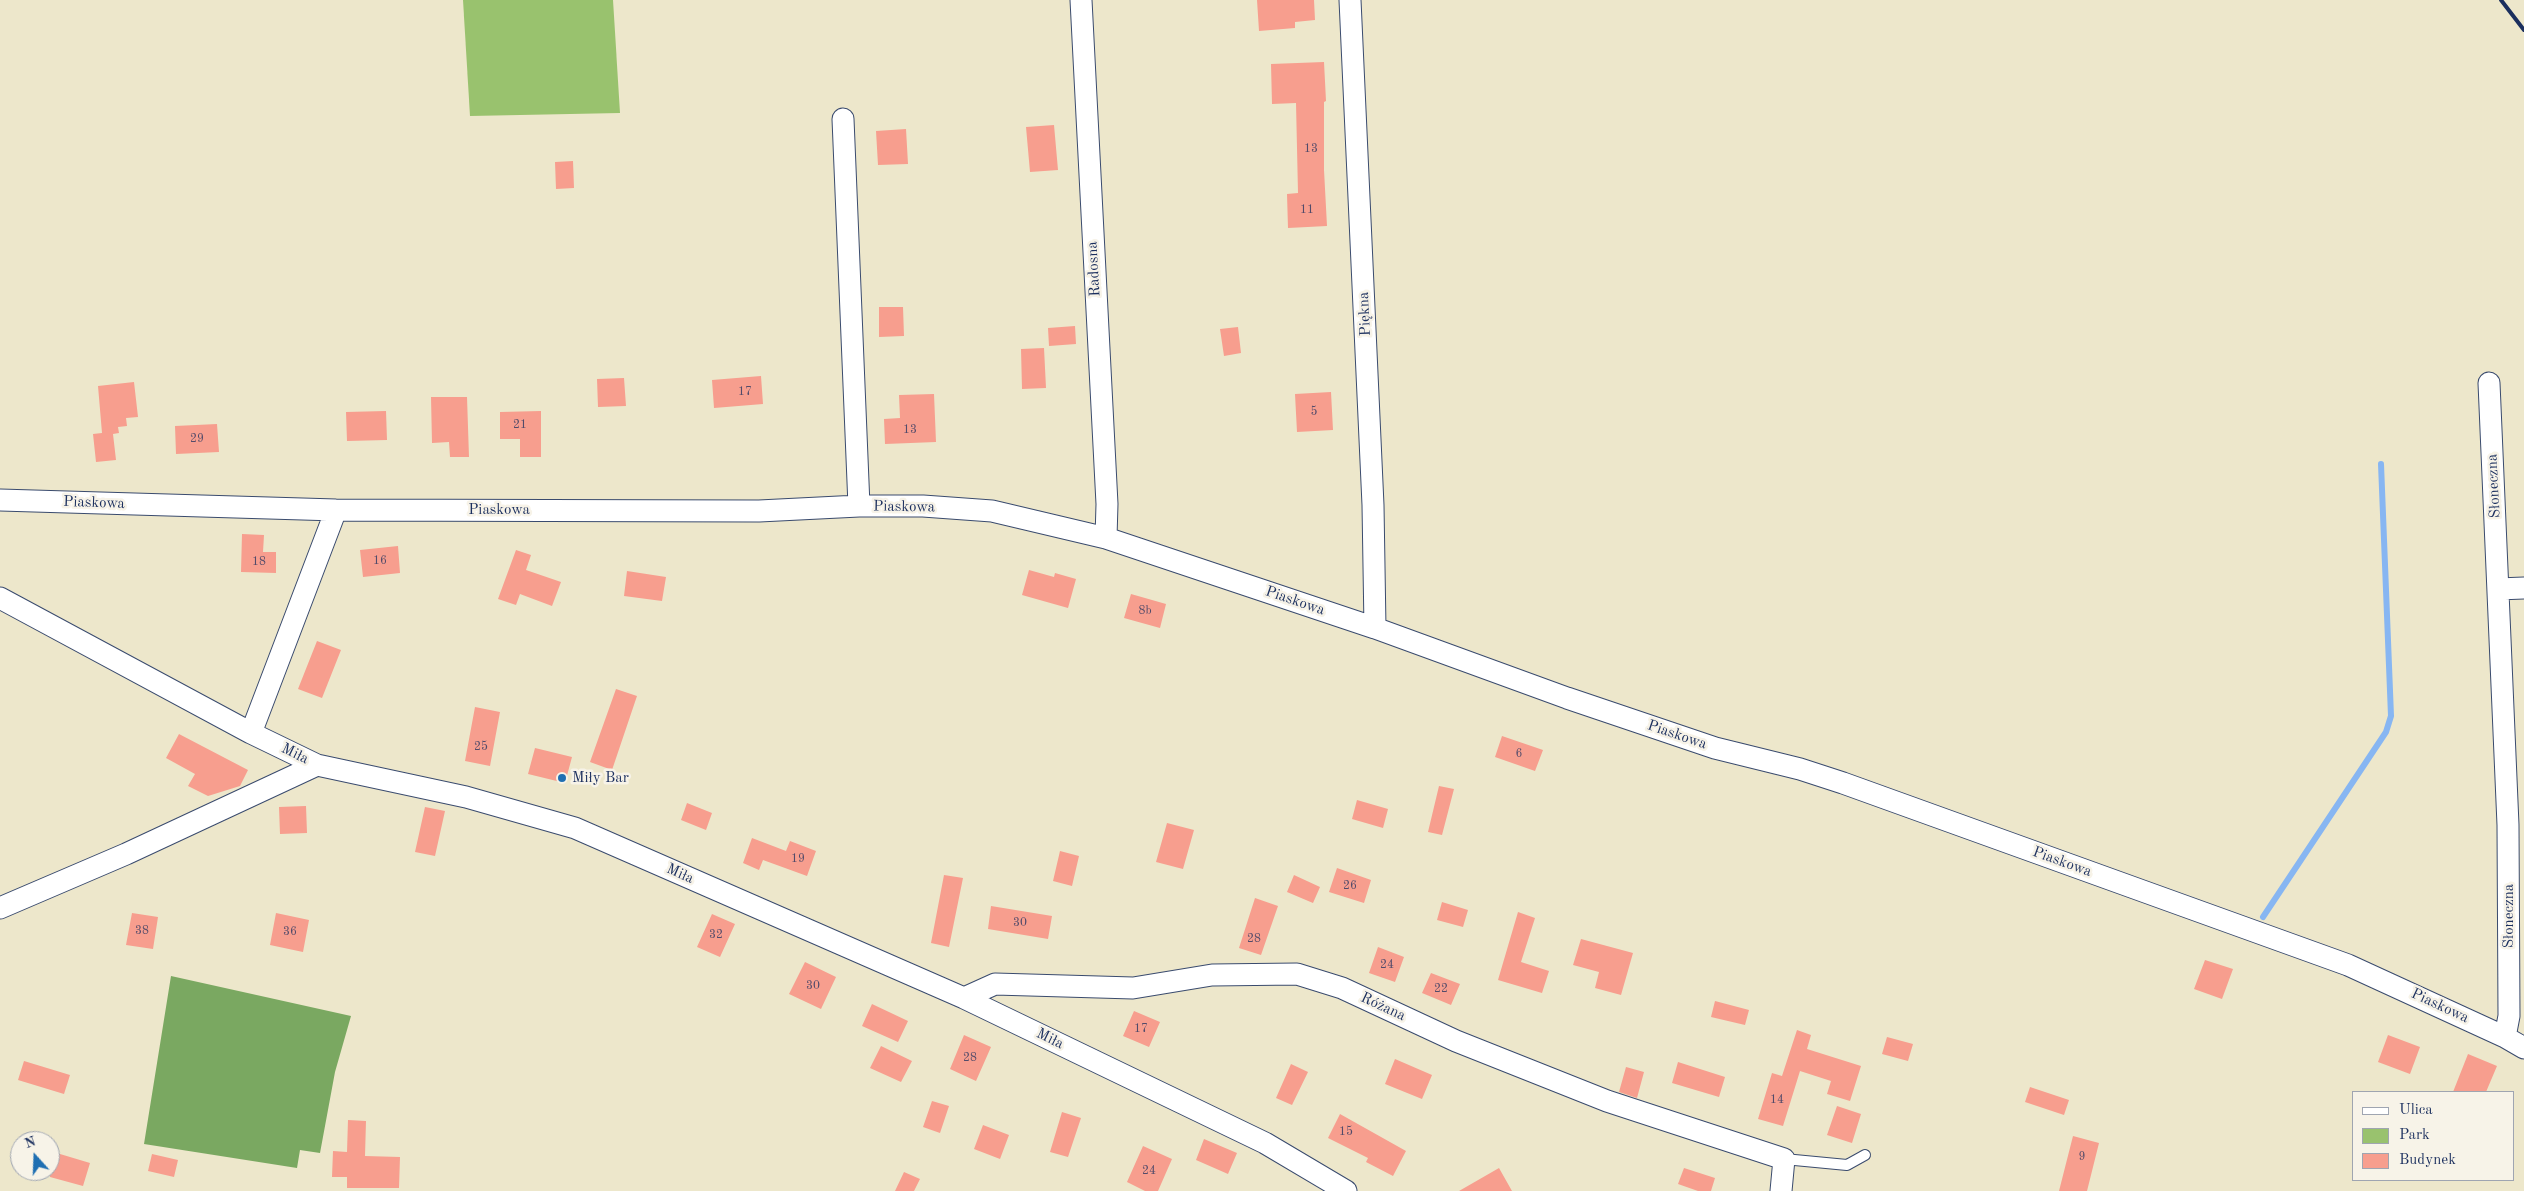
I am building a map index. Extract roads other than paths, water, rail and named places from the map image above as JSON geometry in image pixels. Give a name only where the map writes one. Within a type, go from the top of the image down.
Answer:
[{"type":"street","name":"Radosna","points":[[1081,0],[1107,504],[1106,538]]},
{"type":"street","name":"Piękna","points":[[1350,0],[1370,438],[1375,628]]},
{"type":"street","points":[[843,119],[859,506]]},
{"type":"street","name":"Słoneczna","points":[[2489,384],[2498,589],[2515,795],[2510,1016],[2505,1037]]},
{"type":"street","name":"Piaskowa","points":[[0,500],[336,510],[759,511],[859,506],[923,506],[992,511],[1106,538],[1375,628],[1567,698],[1715,748],[1800,769],[1843,783],[2348,965],[2505,1037],[2524,1048]]},
{"type":"street","points":[[251,733],[336,510]]},
{"type":"street","points":[[2498,589],[2524,588]]},
{"type":"street","name":"Miła","points":[[0,598],[251,733],[318,766],[466,797],[575,828],[964,998],[1265,1143],[1346,1191]]},
{"type":"street","points":[[0,908],[126,854],[318,766]]},
{"type":"street","name":"Różana","points":[[964,998],[995,984],[1133,988],[1212,975],[1297,974],[1342,988],[1456,1041],[1607,1101],[1784,1159]]},
{"type":"street","points":[[1781,1191],[1784,1159]]},
{"type":"lane","name":"Różana","points":[[1784,1159],[1847,1166],[1865,1155]]},
{"type":"waterway","points":[[2263,917],[2386,732],[2391,716],[2381,464]]},
{"type":"railway","points":[[2501,0],[2524,30]]},
{"type":"place","name":"Miły Bar","points":[[562,778]]}]
